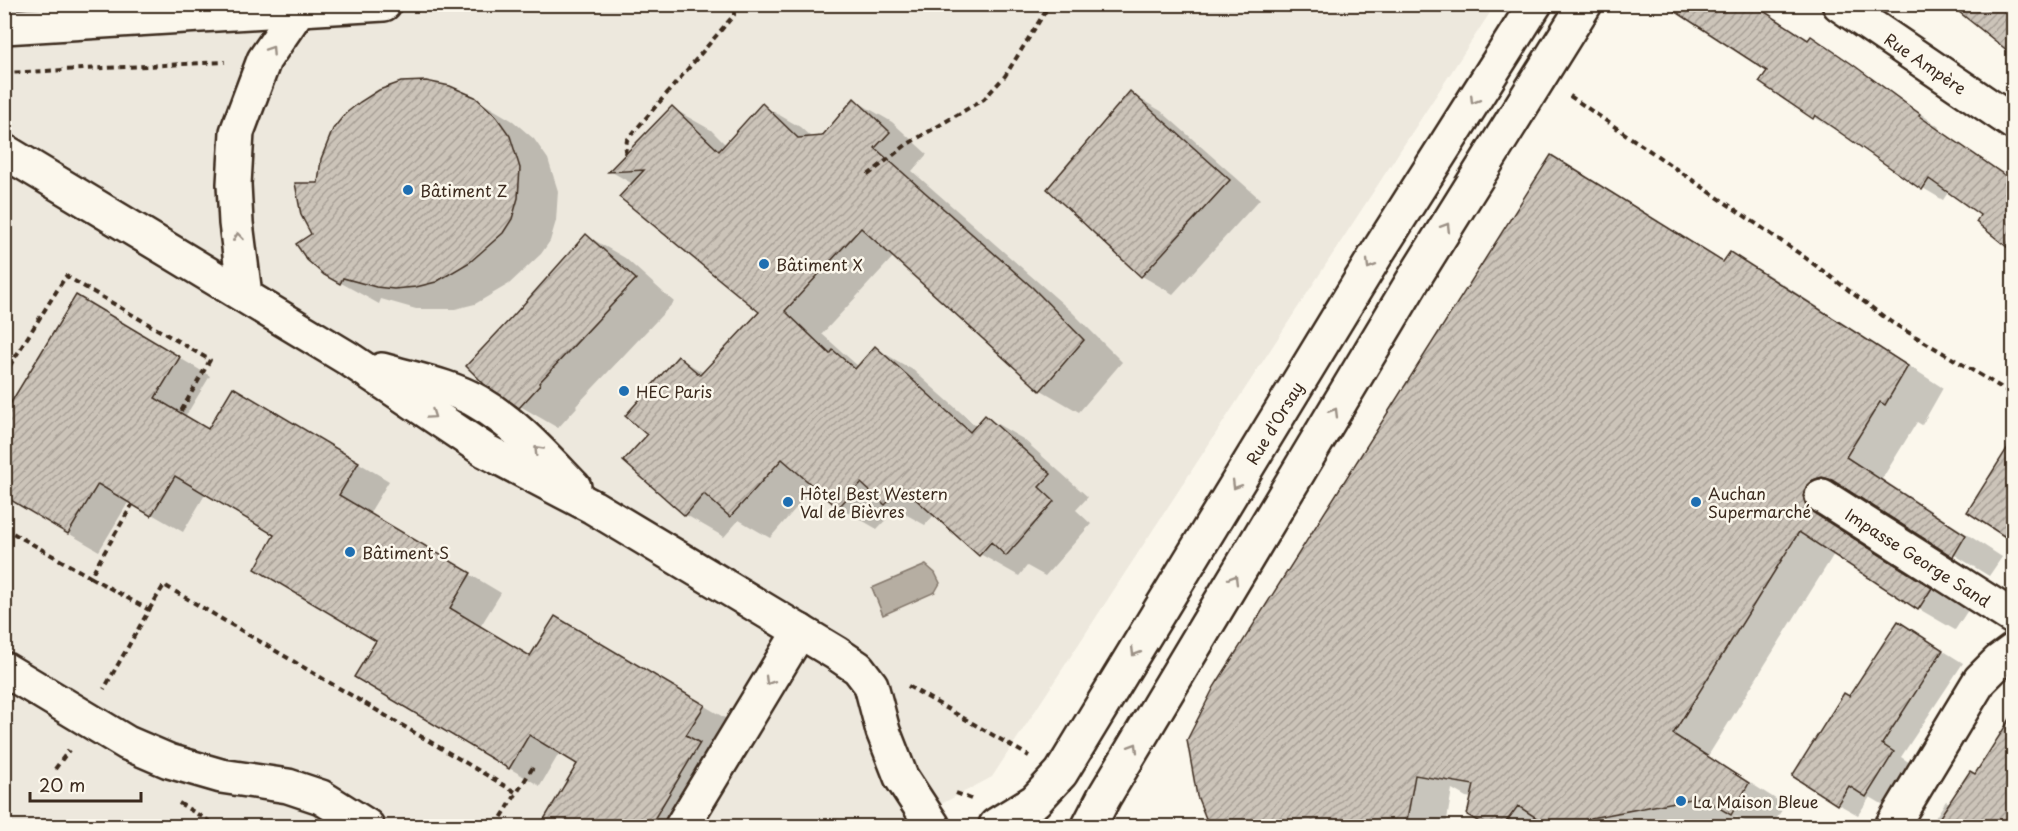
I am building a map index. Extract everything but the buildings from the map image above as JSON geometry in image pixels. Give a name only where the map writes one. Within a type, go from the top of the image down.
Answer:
[{"type":"main road","points":[[4,27],[192,10],[299,9],[384,4]]},
{"type":"main road","name":"Rue d'Orsay","points":[[996,826],[1035,801],[1061,773],[1379,250],[1535,4]]},
{"type":"main road","points":[[1089,826],[1104,797],[1405,292],[1585,4]]},
{"type":"main road","name":"Rue Ampère","points":[[1839,4],[2013,123]]},
{"type":"main road","points":[[245,295],[237,223],[235,155],[240,124],[264,60],[299,9]]},
{"type":"main road","points":[[4,152],[349,359],[477,401],[518,429],[593,507],[858,668],[871,685],[883,731],[901,777],[933,826]]},
{"type":"main road","name":"Impasse George Sand","points":[[1822,496],[2013,618]]},
{"type":"main road","points":[[682,826],[800,631]]},
{"type":"main road","points":[[1892,826],[1980,680],[2013,650]]},
{"type":"main road","points":[[4,669],[128,743],[169,760],[221,776],[288,786],[321,797],[368,826]]},
{"type":"path","points":[[626,154],[627,140],[735,15],[734,4]]},
{"type":"path","points":[[868,175],[906,145],[984,99],[1005,76],[1045,12],[1047,4]]},
{"type":"path","points":[[4,74],[264,60]]},
{"type":"path","points":[[1540,75],[1803,256],[1891,322],[2013,395]]},
{"type":"path","points":[[4,375],[66,276],[210,360],[180,413]]},
{"type":"path","points":[[90,577],[132,505]]},
{"type":"path","points":[[4,528],[149,610]]},
{"type":"path","points":[[56,769],[76,739],[164,585],[517,793]]},
{"type":"path","points":[[871,685],[897,680],[1061,773]]},
{"type":"path","points":[[496,826],[535,764]]},
{"type":"shaded area","name":"HEC Paris","points":[[5,5],[1495,5],[992,777],[900,826],[5,826]]},
{"type":"shaded area","points":[[926,565],[935,573],[940,583],[935,592],[883,615],[872,588]]},
{"type":"place","name":"Bâtiment Z","points":[[408,190]]},
{"type":"place","name":"Bâtiment X","points":[[764,264]]},
{"type":"place","name":"HEC Paris","points":[[624,391]]},
{"type":"place","name":"Hôtel Best Western Val de Bièvres","points":[[788,502]]},
{"type":"place","name":"Auchan Supermarché","points":[[1696,502]]},
{"type":"place","name":"Bâtiment S","points":[[350,552]]},
{"type":"place","name":"La Maison Bleue","points":[[1681,801]]}]
